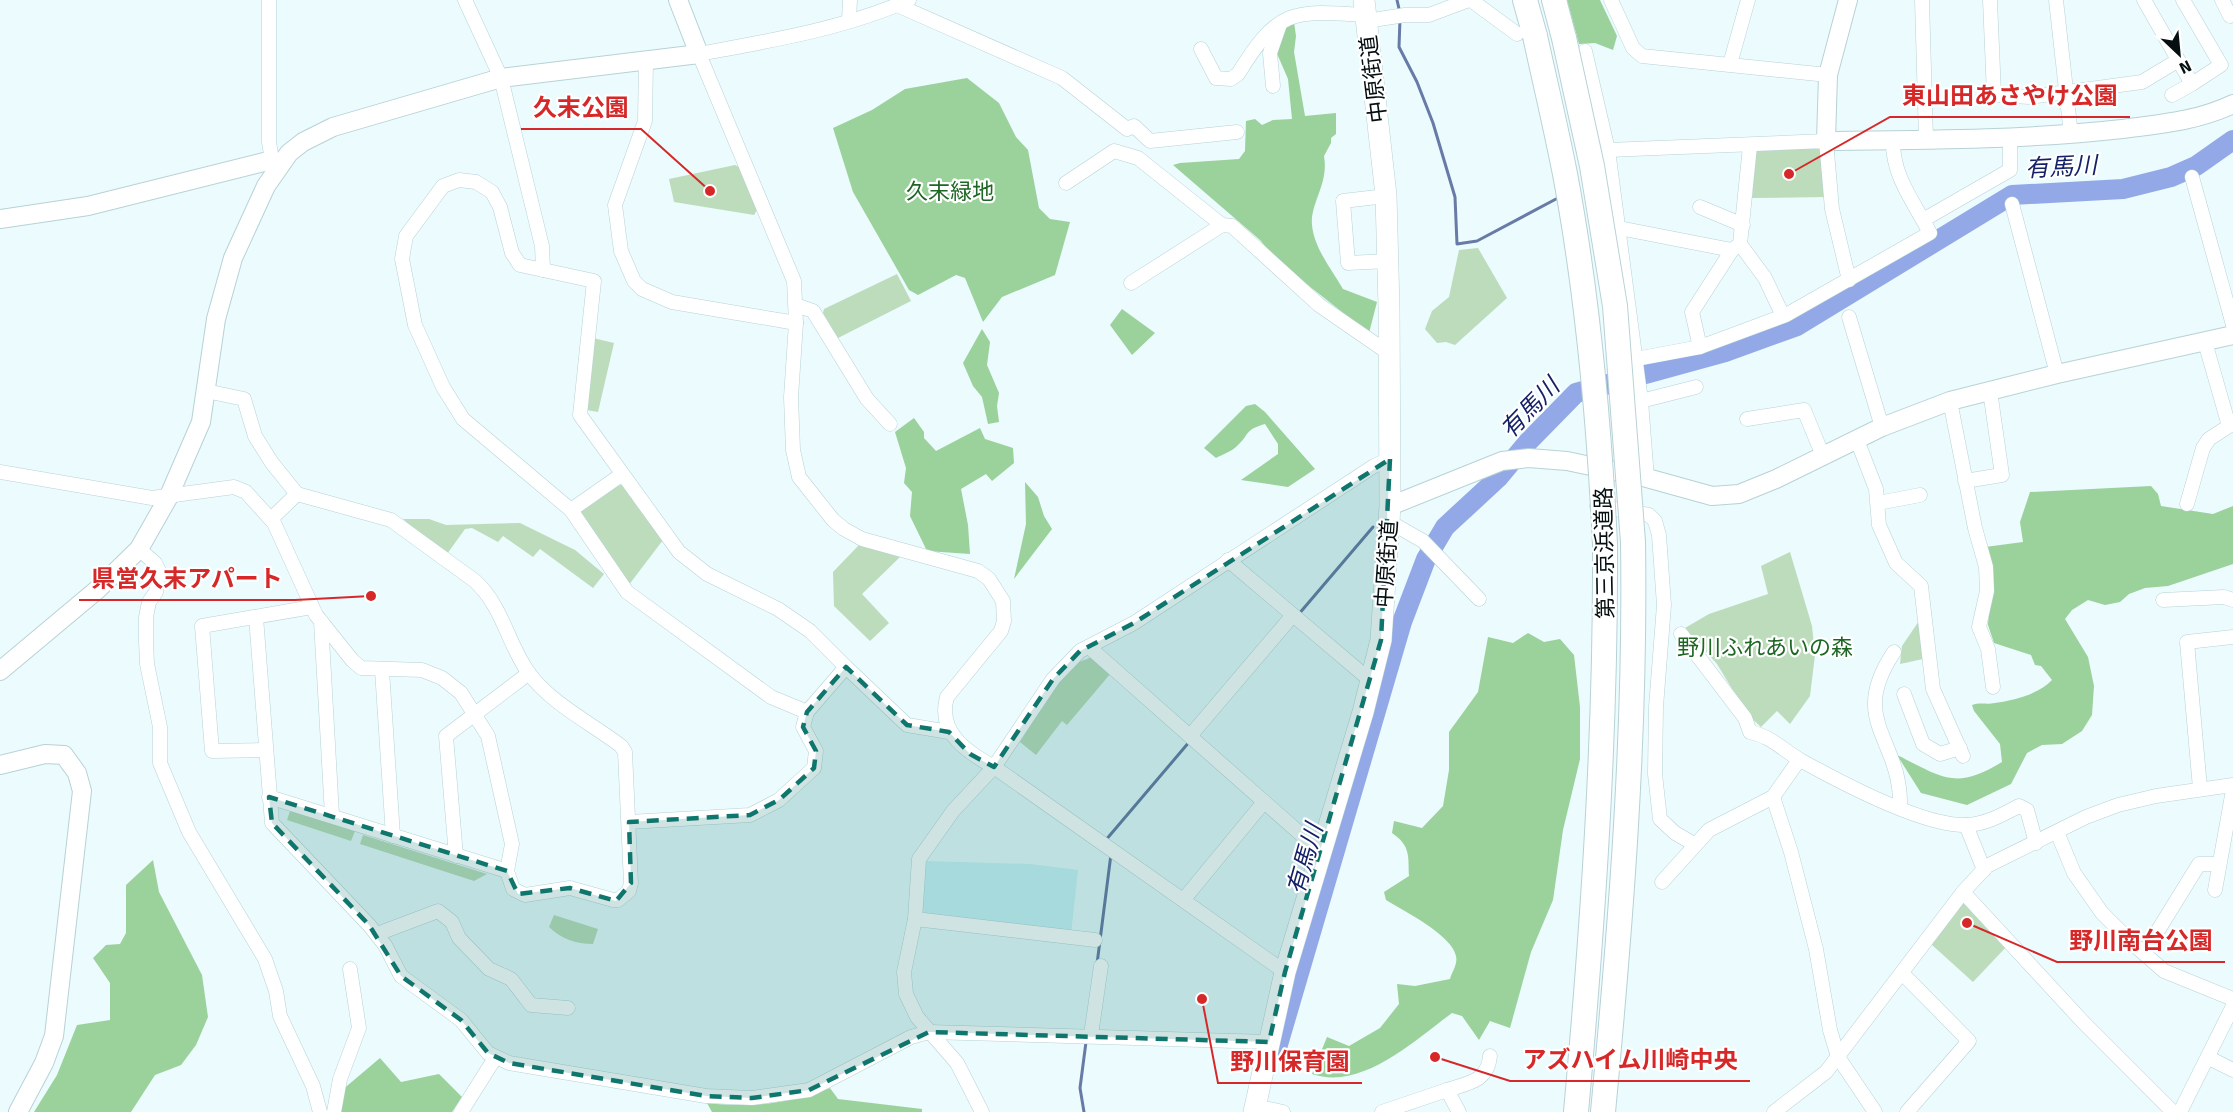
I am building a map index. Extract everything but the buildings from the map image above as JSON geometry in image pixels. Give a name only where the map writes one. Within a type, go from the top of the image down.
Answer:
[{"type":"highway","name":"第三京浜道路","points":[[1525,0],[1526,35],[1565,173],[1577,246],[1601,459],[1605,544],[1602,770],[1593,930],[1576,1112]]},
{"type":"highway","name":"第三京浜道路","points":[[1554,0],[1592,166],[1615,306],[1633,542],[1631,773],[1620,932],[1603,1112]]},
{"type":"main road","name":"中原街道","points":[[1262,1110],[1269,1042],[1285,972],[1381,640],[1390,459],[1388,261],[1386,196],[1365,12]]},
{"type":"street","points":[[0,671],[98,589],[139,549],[168,498],[201,422],[216,319],[224,287],[275,163],[270,142],[269,0]]},
{"type":"street","points":[[465,0],[501,78],[540,235],[543,270]]},
{"type":"street","points":[[678,0],[794,281],[796,323],[791,397],[793,450],[799,477],[809,493],[833,520],[862,539],[978,571],[989,579],[1003,601],[1005,612],[1001,631],[947,698],[943,710],[949,732],[970,754],[994,767],[1285,972]]},
{"type":"street","points":[[849,21],[850,0]]},
{"type":"street","points":[[1200,49],[1216,78],[1231,79],[1238,74],[1268,30],[1297,15],[1314,11],[1429,15],[1470,0],[1526,35]]},
{"type":"street","points":[[1611,0],[1633,48],[1642,56],[1828,75]]},
{"type":"street","points":[[1730,64],[1748,0]]},
{"type":"street","points":[[1848,0],[1828,75],[1826,141],[1832,209],[1849,280]]},
{"type":"street","points":[[1922,0],[1926,139]]},
{"type":"street","points":[[1990,0],[1994,95],[2030,97],[2142,82],[2178,61]]},
{"type":"street","points":[[2056,0],[2071,135]]},
{"type":"street","points":[[2135,0],[2144,0],[2192,84]]},
{"type":"street","points":[[2172,95],[2221,65],[2183,0]]},
{"type":"street","points":[[2222,0],[2230,16],[2233,14]]},
{"type":"street","points":[[0,219],[88,206],[275,163],[303,142],[333,127],[501,78],[699,54],[849,21],[903,3],[1062,78],[1127,129],[1134,126],[1150,141],[1237,132]]},
{"type":"street","points":[[1273,86],[1270,53],[1272,41],[1280,23]]},
{"type":"street","points":[[1585,51],[1608,150],[1641,401],[1647,478]]},
{"type":"street","points":[[646,60],[645,121],[615,205],[621,251],[634,281],[642,289],[672,302],[796,323]]},
{"type":"street","points":[[1608,150],[1750,146],[1826,141],[2071,135],[2174,122],[2200,117],[2233,104]]},
{"type":"street","points":[[1923,220],[2010,170],[2010,136]]},
{"type":"street","points":[[1636,359],[1700,347],[1783,316],[1930,233],[1897,173],[1893,159],[1893,140]]},
{"type":"street","points":[[1700,347],[1692,312],[1736,247],[1743,225],[1750,146]]},
{"type":"street","points":[[1066,183],[1114,151],[1138,158],[1222,225],[1232,226],[1319,305],[1390,354]]},
{"type":"street","points":[[1479,599],[1423,541],[1389,513],[1502,461],[1529,458],[1590,466],[1647,478],[1712,496],[1724,496],[1755,488],[1882,427],[1950,401],[2057,374],[2205,342],[2232,324],[2192,177]]},
{"type":"street","points":[[807,712],[771,697],[627,592],[571,510],[463,418],[442,387],[415,325],[402,248],[406,236],[443,186],[459,180],[476,182],[492,192],[500,207],[512,253],[520,265],[594,281],[596,284],[580,415],[621,475],[679,552],[707,574],[778,609],[810,631],[907,725],[949,732]]},
{"type":"street","points":[[1386,196],[1343,201],[1348,263],[1388,261]]},
{"type":"street","points":[[2012,204],[2057,374]]},
{"type":"street","points":[[1700,207],[1743,225]]},
{"type":"street","points":[[1131,283],[1222,225]]},
{"type":"street","points":[[1619,228],[1736,247],[1765,278],[1783,316]]},
{"type":"street","points":[[796,305],[813,311],[867,399],[890,424]]},
{"type":"street","points":[[1849,317],[1882,427]]},
{"type":"street","points":[[2187,504],[2203,448],[2209,439],[2229,426],[2205,342]]},
{"type":"street","points":[[1641,401],[1696,387]]},
{"type":"street","points":[[0,472],[122,495],[168,498],[234,488],[246,492],[271,519],[321,621],[361,668],[422,670],[442,678],[461,693],[488,736],[512,844],[507,871],[508,882],[518,894],[570,888],[618,900],[629,891],[631,883],[627,849],[629,822],[624,752],[621,746],[542,689],[519,658],[500,613],[486,592],[475,582],[391,520],[297,494],[272,463],[255,436],[244,399],[206,391]]},
{"type":"street","points":[[1965,480],[2002,475],[1990,391]]},
{"type":"street","points":[[1950,401],[1965,480],[1986,567],[1987,591],[1979,627],[1988,649],[1993,687]]},
{"type":"street","points":[[1747,419],[1804,410],[1823,456]]},
{"type":"street","points":[[1857,440],[1876,489],[1879,525],[1896,563],[1921,586],[1933,689],[1961,752],[1940,754],[1923,744],[1904,694]]},
{"type":"street","points":[[982,1112],[957,1063],[917,1017],[906,994],[904,972],[915,919],[919,859],[953,811],[994,767],[1053,679],[1080,651],[1134,623],[1374,466],[1390,459]]},
{"type":"street","points":[[1590,466],[1590,490],[1598,507],[1649,515],[1655,521],[1659,535],[1664,604],[1656,706],[1655,774],[1660,819],[1675,833],[1694,844]]},
{"type":"street","points":[[571,510],[621,475]]},
{"type":"street","points":[[271,519],[297,494]]},
{"type":"street","points":[[1878,503],[1920,495]]},
{"type":"street","points":[[139,549],[155,563],[159,571],[156,592],[149,602],[146,616],[146,641],[147,664],[160,727],[160,763],[189,832],[265,958],[276,991],[280,1016],[313,1086],[320,1112]]},
{"type":"street","points":[[1228,560],[1371,681]]},
{"type":"street","points":[[2163,600],[2213,597],[2233,600]]},
{"type":"street","points":[[1914,617],[1923,605]]},
{"type":"street","points":[[265,750],[212,751],[202,626],[312,606]]},
{"type":"street","points":[[1190,736],[1293,615]]},
{"type":"street","points":[[256,617],[272,823],[376,934],[401,976],[461,1020],[495,1058],[509,1063],[706,1096],[752,1098],[809,1090],[911,1037],[929,1032],[1269,1042]]},
{"type":"street","points":[[321,621],[332,815]]},
{"type":"street","points":[[1681,634],[1745,718],[1750,732],[1779,744],[1799,760],[1900,807],[1936,820],[1966,825],[1995,819],[2019,806],[2027,810],[2036,843]]},
{"type":"street","points":[[2200,788],[2187,642],[2233,637]]},
{"type":"street","points":[[1089,646],[1321,852]]},
{"type":"street","points":[[1894,652],[1877,680],[1873,701],[1874,715],[1900,786],[1900,807]]},
{"type":"street","points":[[629,822],[750,815],[779,800],[814,768],[817,760],[816,751],[803,728],[807,712],[846,667]]},
{"type":"street","points":[[382,670],[393,836]]},
{"type":"street","points":[[456,856],[446,736],[476,716],[529,674]]},
{"type":"street","points":[[0,765],[45,754],[64,755],[77,773],[82,791],[55,1028],[44,1063],[18,1112]]},
{"type":"street","points":[[1662,882],[1709,830],[1773,797],[1799,760]]},
{"type":"street","points":[[1774,1112],[1826,1072],[1963,892],[1984,870],[2057,832],[2118,805],[2200,788],[2233,784]]},
{"type":"street","points":[[2215,890],[2233,790]]},
{"type":"street","points":[[269,797],[507,871]]},
{"type":"street","points":[[1773,797],[1791,852],[1816,949],[1830,1030],[1838,1057],[1873,1111]]},
{"type":"street","points":[[1184,899],[1264,802]]},
{"type":"street","points":[[1966,825],[1984,870]]},
{"type":"street","points":[[2057,832],[2074,873],[2102,913],[2144,953],[2164,971],[2233,999]]},
{"type":"street","points":[[2144,953],[2199,864],[2218,864]]},
{"type":"street","points":[[1963,892],[2083,1022],[2173,1112]]},
{"type":"street","points":[[376,934],[438,911],[452,922],[459,939],[489,969],[511,979],[531,1005],[568,1008]]},
{"type":"street","points":[[915,919],[1095,940]]},
{"type":"street","points":[[1091,1035],[1101,966]]},
{"type":"street","points":[[334,1112],[342,1073],[360,1028],[350,969]]},
{"type":"street","points":[[1902,973],[1969,1041],[1907,1112]]},
{"type":"street","points":[[2180,1112],[2233,1006]]},
{"type":"street","points":[[1382,1112],[1483,1078],[1489,1068],[1490,1056]]},
{"type":"street","points":[[461,1112],[495,1058]]},
{"type":"street","points":[[2209,1058],[2233,1070]]},
{"type":"street","points":[[1447,1090],[1459,1112]]},
{"type":"highlighted area","points":[[1390,459],[1381,640],[1285,972],[1269,1042],[929,1032],[809,1090],[752,1098],[706,1096],[509,1063],[488,1053],[461,1020],[401,976],[369,925],[272,823],[269,797],[507,871],[518,894],[570,888],[616,901],[631,883],[629,822],[750,815],[779,800],[814,768],[816,751],[803,727],[807,712],[846,667],[907,725],[949,732],[970,754],[994,767],[1053,679],[1080,651],[1134,623]]},
{"type":"shaded area","points":[[925,861],[1030,864],[1078,870],[1071,934],[920,916]]},
{"type":"green space","points":[[1567,0],[1600,0],[1617,36],[1613,50],[1595,43],[1579,44]]},
{"type":"green space","points":[[1294,22],[1296,36],[1294,52],[1305,116],[1336,113],[1336,134],[1331,138],[1331,143],[1324,156],[1324,176],[1312,217],[1313,234],[1324,258],[1343,289],[1377,302],[1369,333],[1277,261],[1260,240],[1173,165],[1239,159],[1245,151],[1246,121],[1255,119],[1262,125],[1273,120],[1292,119],[1288,79],[1275,49],[1282,28]]},
{"type":"green space","name":"久末緑地","points":[[967,78],[999,103],[1016,137],[1028,150],[1039,208],[1050,219],[1070,222],[1055,275],[1002,297],[983,322],[965,278],[956,275],[918,295],[909,290],[853,192],[833,128],[872,110],[905,89]]},
{"type":"green space","points":[[1821,147],[1827,197],[1752,198],[1756,151]]},
{"type":"green space","points":[[735,165],[739,167],[757,210],[754,215],[674,202],[669,179]]},
{"type":"green space","points":[[1478,248],[1507,298],[1455,345],[1446,342],[1437,343],[1425,329],[1432,311],[1449,297],[1459,250]]},
{"type":"green space","points":[[897,274],[911,301],[838,338],[823,313],[824,309]]},
{"type":"green space","points":[[1122,309],[1155,333],[1132,355],[1110,325]]},
{"type":"green space","points":[[982,329],[990,342],[987,365],[999,393],[997,406],[999,422],[988,424],[982,397],[973,386],[963,363]]},
{"type":"green space","points":[[593,338],[614,343],[598,412],[581,409]]},
{"type":"green space","points":[[1255,404],[1265,412],[1315,469],[1288,487],[1241,480],[1278,454],[1278,444],[1265,424],[1250,430],[1236,447],[1216,458],[1204,448],[1246,406]]},
{"type":"green space","points":[[914,418],[924,432],[924,438],[936,451],[980,428],[985,439],[1013,448],[1014,463],[992,481],[986,474],[961,489],[968,525],[970,554],[927,551],[910,516],[912,492],[904,483],[906,468],[895,432]]},
{"type":"green space","points":[[1025,482],[1038,497],[1044,516],[1052,529],[1014,579],[1026,524]]},
{"type":"green space","points":[[623,485],[663,540],[628,586],[579,516],[580,511],[612,486]]},
{"type":"green space","points":[[2151,486],[2158,494],[2161,506],[2213,514],[2233,506],[2233,564],[2168,586],[2145,588],[2129,594],[2120,602],[2105,605],[2088,600],[2072,610],[2065,619],[2088,657],[2094,686],[2092,715],[2082,731],[2062,744],[2042,745],[2027,753],[2011,784],[1967,805],[1921,793],[1897,755],[1949,778],[1972,776],[1986,771],[2002,762],[2000,744],[1974,711],[1972,705],[1992,704],[2034,693],[2052,680],[2041,666],[2035,665],[2031,655],[1994,643],[1988,625],[1991,579],[1985,547],[2023,542],[2020,522],[2030,492]]},
{"type":"green space","points":[[403,519],[429,519],[446,525],[520,523],[575,550],[604,574],[593,588],[540,549],[533,557],[503,536],[498,542],[472,528],[465,529],[447,554],[425,539]]},
{"type":"green space","points":[[859,545],[900,557],[862,594],[889,623],[870,641],[834,606],[833,572]]},
{"type":"green space","name":"野川ふれあいの森","points":[[1790,552],[1812,626],[1815,655],[1810,696],[1790,724],[1777,711],[1761,727],[1748,715],[1717,664],[1685,628],[1709,614],[1768,594],[1761,566]]},
{"type":"green space","points":[[1919,621],[1923,659],[1900,664],[1902,646]]},
{"type":"green space","points":[[1528,633],[1544,642],[1560,639],[1574,655],[1580,707],[1580,759],[1563,830],[1553,900],[1531,952],[1510,1028],[1490,1021],[1479,1040],[1462,1016],[1452,1013],[1405,1049],[1369,1069],[1350,1075],[1331,1077],[1312,1074],[1327,1037],[1349,1046],[1380,1028],[1399,1004],[1397,984],[1415,986],[1450,979],[1456,962],[1453,948],[1426,924],[1386,900],[1384,892],[1409,876],[1407,852],[1403,842],[1392,833],[1394,821],[1422,828],[1443,806],[1449,770],[1449,732],[1478,692],[1488,637],[1513,643]]},
{"type":"green space","points":[[1092,657],[1111,673],[1067,725],[1062,721],[1036,755],[1020,742],[1060,678],[1074,664]]},
{"type":"green space","points":[[290,811],[355,831],[351,841],[287,820]]},
{"type":"green space","points":[[363,835],[487,874],[474,881],[360,844]]},
{"type":"green space","points":[[153,860],[159,892],[202,975],[208,1017],[196,1045],[181,1065],[155,1075],[131,1112],[34,1112],[57,1075],[77,1025],[110,1020],[110,983],[93,958],[106,945],[120,944],[126,933],[126,885]]},
{"type":"green space","points":[[1968,902],[2008,945],[1973,982],[1931,944],[1963,903]]},
{"type":"green space","points":[[554,915],[598,929],[593,944],[569,940],[554,931],[549,927]]},
{"type":"green space","points":[[380,1058],[401,1082],[439,1074],[462,1097],[452,1112],[338,1112],[341,1091]]},
{"type":"green space","points":[[830,1088],[838,1099],[922,1109],[922,1112],[712,1112],[707,1103],[755,1105],[799,1098]]},
{"type":"waterway","points":[[1397,0],[1400,13]]},
{"type":"waterway","points":[[1400,19],[1399,47],[1417,82],[1433,123],[1455,197],[1457,244],[1477,241],[1556,199]]},
{"type":"waterway","name":"有馬川","points":[[1277,1048],[1402,622],[1426,559],[1445,527],[1498,478],[1528,442],[1576,393],[1725,352],[1797,326],[2012,195],[2123,189],[2171,177],[2196,166],[2233,140]]},
{"type":"waterway","points":[[1298,615],[1373,527]]},
{"type":"waterway","points":[[1105,841],[1190,741]]},
{"type":"waterway","points":[[1097,964],[1111,854]]},
{"type":"waterway","points":[[1084,1112],[1080,1088],[1086,1042]]},
{"type":"place","name":"東山田あさやけ公園","points":[[1789,174]]},
{"type":"place","name":"久末公園","points":[[710,191]]},
{"type":"place","name":"県営久末アパート","points":[[371,596]]},
{"type":"place","name":"野川南台公園","points":[[1967,923]]},
{"type":"place","name":"野川保育園","points":[[1202,999]]},
{"type":"place","name":"アズハイム川崎中央","points":[[1435,1057]]}]
